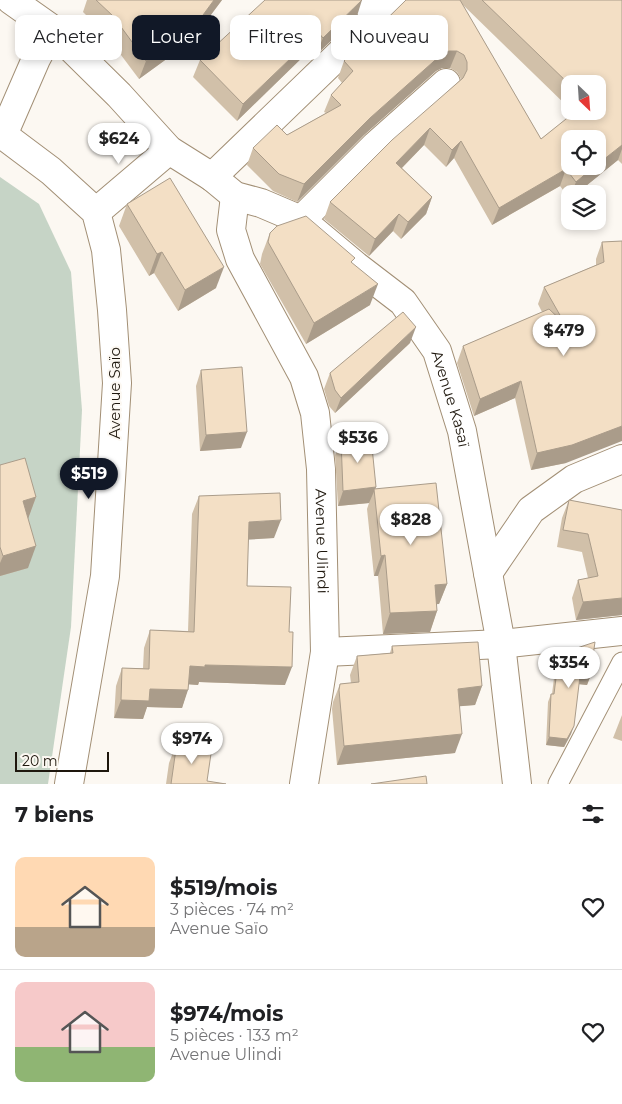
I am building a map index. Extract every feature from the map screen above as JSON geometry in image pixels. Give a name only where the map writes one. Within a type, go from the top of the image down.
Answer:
[{"type":"street","name":"Avenue Kasaï","points":[[11,0],[32,15]]},
{"type":"street","points":[[212,177],[380,5]]},
{"type":"street","points":[[36,60],[2,134],[51,172],[96,212],[169,150]]},
{"type":"street","name":"Avenue Kasaï","points":[[84,60],[119,94],[169,150],[212,177],[234,196],[261,203],[301,220],[403,302],[437,350],[462,431],[501,644],[517,784]]},
{"type":"street","points":[[301,220],[375,146],[446,83]]},
{"type":"street","name":"Avenue Ulindi","points":[[234,196],[231,230],[240,259],[304,376],[314,413],[321,469],[325,652],[304,784]]},
{"type":"street","name":"Avenue Saïo","points":[[69,784],[105,576],[117,384],[106,250],[96,212]]},
{"type":"street","points":[[488,573],[531,510],[574,479],[622,459]]},
{"type":"street","points":[[325,652],[501,644],[622,631]]},
{"type":"lane","points":[[558,784],[622,662]]},
{"type":"green space","points":[[0,177],[39,204],[71,272],[82,410],[71,627],[48,784],[0,784]]},
{"type":"building","points":[[96,0],[214,0],[203,15],[132,15],[132,42],[122,28],[122,15],[112,15]]},
{"type":"building","points":[[265,0],[362,0],[347,15],[331,15],[331,30],[323,38],[321,36],[321,15],[249,15]]},
{"type":"building","points":[[406,0],[460,0],[541,139],[565,120],[606,120],[606,75],[561,76],[482,0],[622,0],[622,145],[606,158],[606,130],[561,130],[561,172],[499,208],[461,141],[452,150],[430,128],[396,163],[432,197],[408,222],[399,214],[375,239],[330,202],[392,140],[463,78],[467,70],[467,62],[464,55],[457,51],[448,51],[448,15],[391,15]]},
{"type":"building","points":[[230,32],[230,60],[289,60],[243,104],[200,60],[220,60],[220,42]]},
{"type":"building","points":[[435,60],[370,118],[304,184],[279,174],[253,148],[277,125],[287,135],[341,105],[331,95],[353,71],[344,61]]},
{"type":"building","points":[[571,175],[584,175],[576,182]]},
{"type":"building","points":[[170,178],[224,267],[185,290],[162,252],[157,254],[127,204]]},
{"type":"building","points":[[306,216],[355,258],[351,262],[378,284],[314,323],[268,242],[270,233],[277,226]]},
{"type":"building","points":[[622,241],[622,426],[572,445],[537,453],[521,381],[480,399],[463,346],[549,309],[565,324],[544,287],[604,262],[602,242]]},
{"type":"building","points":[[403,312],[416,327],[341,398],[335,390],[330,373]]},
{"type":"building","points":[[242,367],[247,432],[206,435],[201,370]]},
{"type":"building","points":[[371,437],[376,487],[343,491],[341,440]]},
{"type":"building","points":[[25,458],[36,497],[23,501],[36,546],[3,556],[0,547],[0,465]]},
{"type":"building","points":[[436,483],[447,584],[435,585],[437,611],[390,613],[385,555],[381,556],[374,489]]},
{"type":"building","points":[[280,493],[281,520],[249,522],[247,586],[291,587],[289,632],[293,632],[292,667],[190,666],[188,690],[150,689],[149,701],[121,700],[122,668],[149,669],[150,630],[194,632],[199,496]]},
{"type":"building","points":[[569,500],[622,510],[622,598],[583,602],[578,580],[598,576],[588,534],[563,530]]},
{"type":"building","points":[[478,642],[482,686],[458,689],[462,734],[344,746],[339,690],[340,684],[359,682],[357,656],[393,653],[392,646]]},
{"type":"building","points":[[595,642],[590,677],[580,676],[574,726],[567,739],[549,737],[551,694],[554,694],[559,654]]},
{"type":"building","points":[[177,742],[212,747],[207,781],[226,784],[171,784]]},
{"type":"building","points":[[426,776],[427,784],[371,784]]}]
